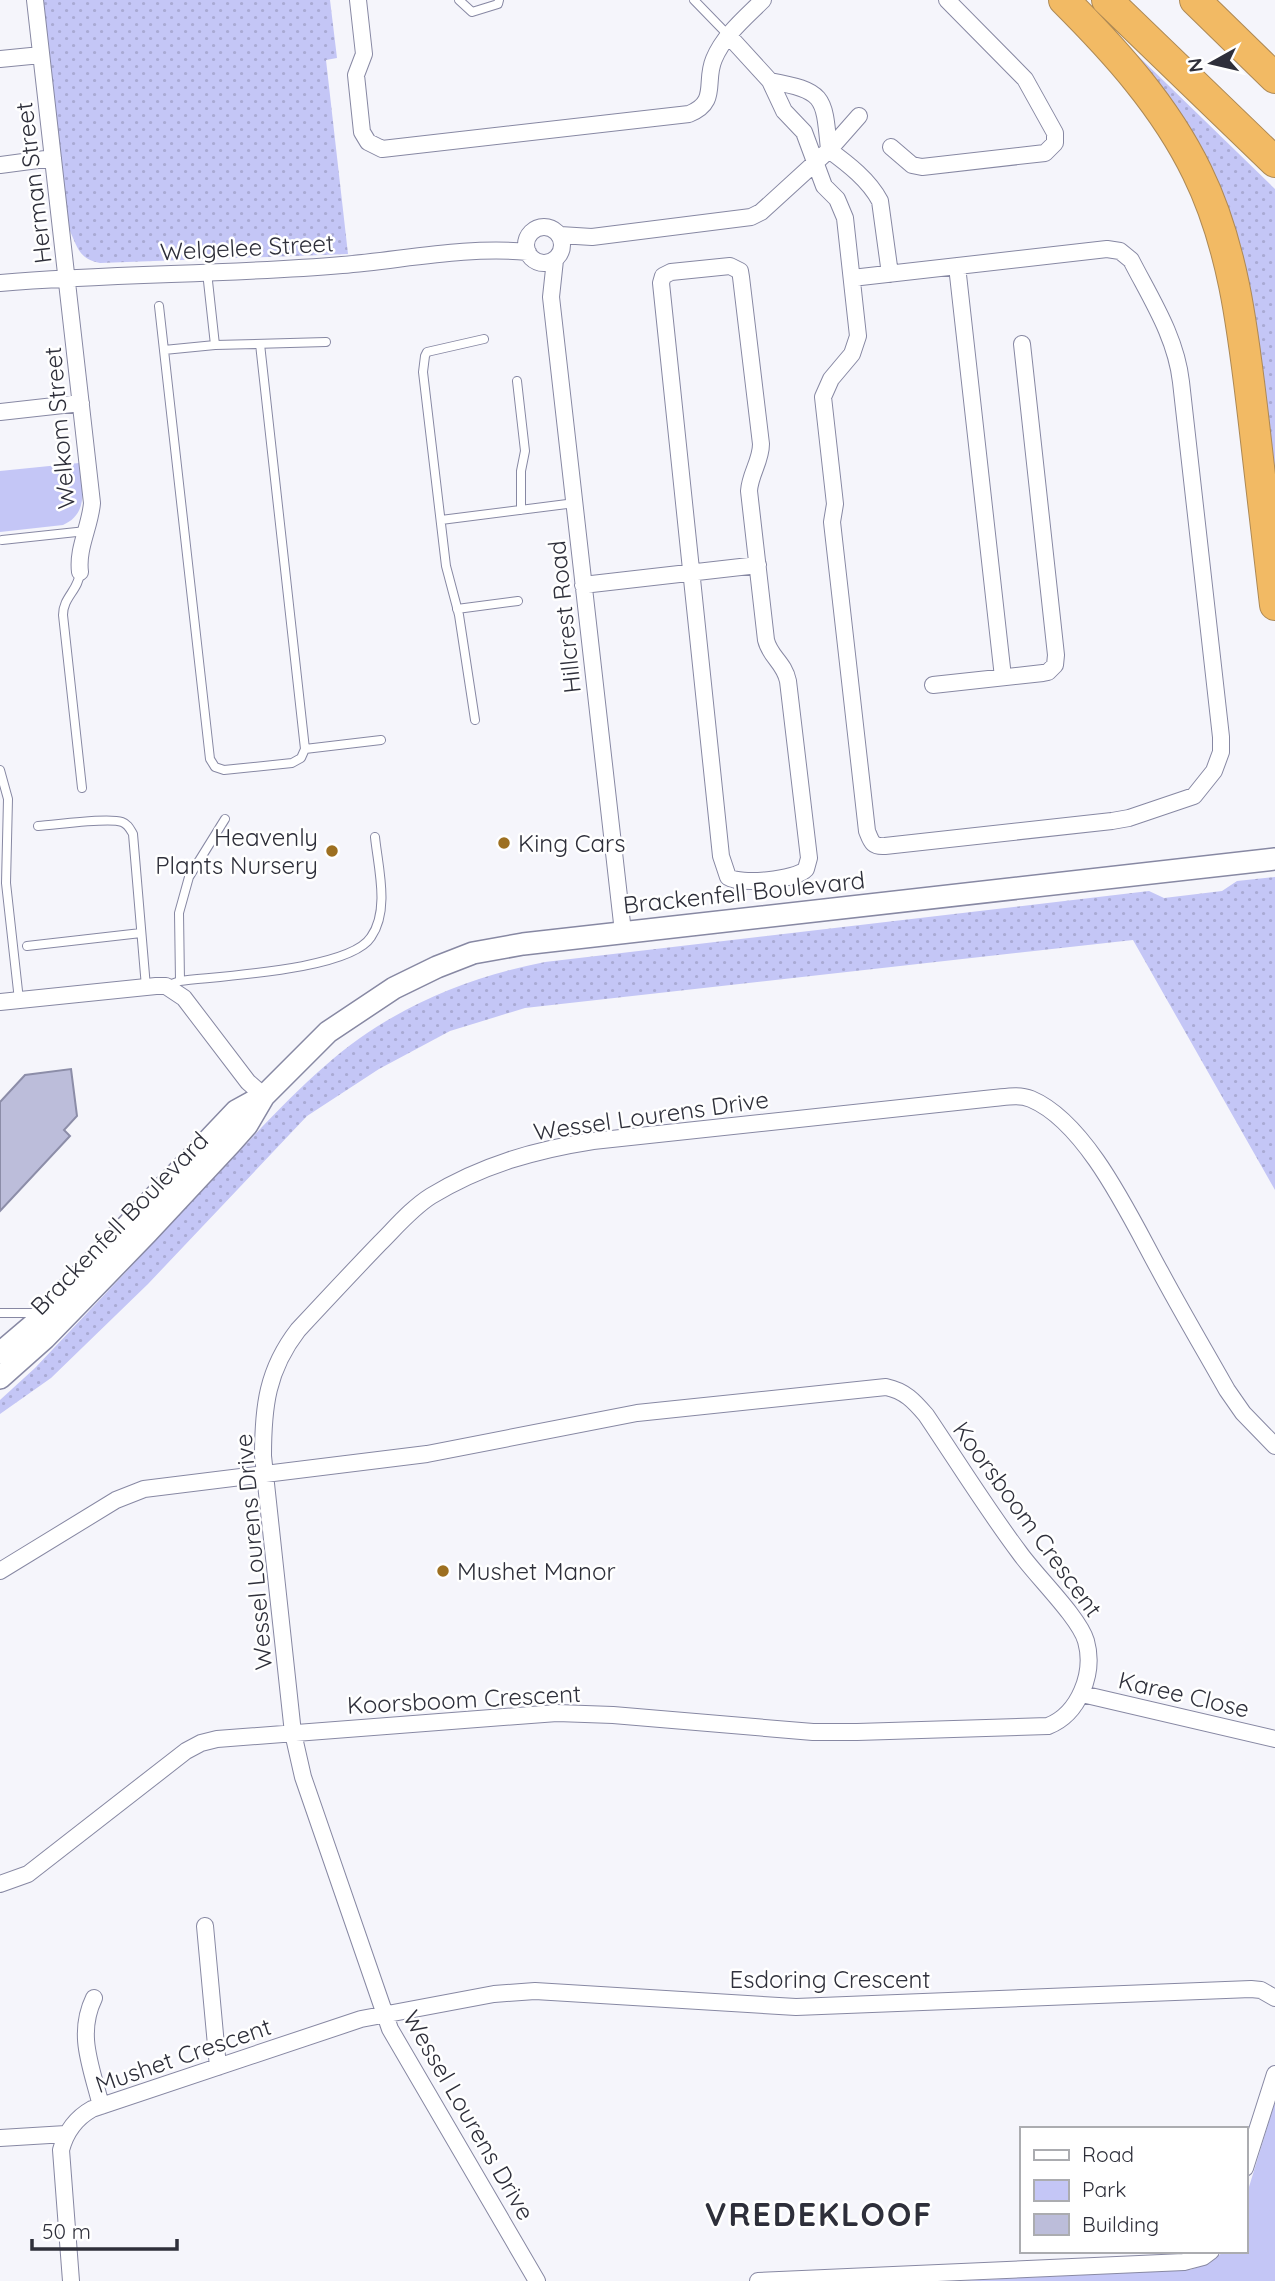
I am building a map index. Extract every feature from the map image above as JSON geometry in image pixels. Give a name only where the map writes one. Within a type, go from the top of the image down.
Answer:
[{"type":"highway","points":[[1063,0],[1107,44],[1175,132],[1197,172],[1214,214],[1228,258],[1241,318],[1275,605]]},
{"type":"highway","points":[[1107,0],[1275,162]]},
{"type":"highway","points":[[1195,0],[1275,78]]},
{"type":"street","name":"Herman Street","points":[[35,0],[66,277]]},
{"type":"street","points":[[358,0],[364,54],[356,75],[362,132],[368,142],[382,149],[689,114],[701,107],[708,97],[712,65],[728,35],[763,0]]},
{"type":"street","points":[[891,146],[912,165],[922,167],[1045,153],[1055,143],[1055,133],[1025,79],[947,0]]},
{"type":"street","points":[[728,35],[770,81],[783,111],[804,132],[824,186],[837,199],[843,211],[858,329],[857,342],[852,354],[827,384],[823,405],[835,504],[832,522],[867,831],[872,843],[877,847],[1112,821],[1194,796],[1214,771],[1221,752],[1221,737],[1179,363],[1169,334],[1131,260],[1120,251],[1107,249],[852,278]]},
{"type":"street","points":[[0,59],[41,55]]},
{"type":"street","points":[[770,81],[806,88],[825,109],[829,150],[869,185],[880,201],[890,274]]},
{"type":"street","points":[[559,249],[546,226],[531,232],[526,241],[531,256],[545,263],[559,249],[592,237],[751,217],[761,212],[829,150],[859,116]]},
{"type":"street","points":[[0,165],[53,158]]},
{"type":"street","name":"Welgelee Street","points":[[496,249],[531,232]]},
{"type":"street","name":"Welgelee Street","points":[[0,283],[66,277],[340,266],[496,249],[531,256]]},
{"type":"street","name":"Hillcrest Road","points":[[559,249],[551,297],[623,932]]},
{"type":"street","name":"Hillcrest Road","points":[[531,256],[551,297]]},
{"type":"street","points":[[957,266],[1003,677]]},
{"type":"street","points":[[730,267],[740,271],[761,444],[760,458],[749,491],[768,646],[784,666],[788,681],[809,858],[802,873],[740,882],[728,877],[725,872],[691,573],[660,283],[663,276],[671,272],[730,267]]},
{"type":"street","name":"Welkom Street","points":[[66,277],[92,503],[87,531],[80,548],[80,572]]},
{"type":"street","points":[[933,685],[1048,672],[1057,660],[1022,344]]},
{"type":"street","points":[[0,412],[81,402]]},
{"type":"street","points":[[583,585],[758,565]]},
{"type":"street","name":"Brackenfell Boulevard","points":[[0,1378],[45,1338],[231,1143],[247,1125],[264,1096],[328,1032],[394,988],[437,967],[473,953],[510,946],[1275,859]]},
{"type":"street","points":[[0,1002],[173,984],[248,1082],[264,1096]]},
{"type":"street","name":"Brackenfell Boulevard","points":[[0,1353],[46,1312],[236,1111],[264,1096]]},
{"type":"street","name":"Wessel Lourens Drive","points":[[537,2281],[390,2029],[303,1777],[293,1733],[264,1475],[264,1412],[268,1390],[284,1348],[307,1320],[404,1219],[429,1197],[468,1175],[507,1159],[543,1149],[593,1141],[1012,1096],[1023,1097],[1041,1105],[1071,1131],[1096,1161],[1227,1390],[1243,1413],[1275,1446]]},
{"type":"street","name":"Koorsboom Crescent","points":[[0,1571],[116,1500],[155,1488],[440,1452],[637,1413],[873,1387],[898,1390],[909,1396],[926,1415],[1017,1550],[1080,1628],[1088,1652],[1082,1694],[1069,1712],[1056,1723],[1036,1727],[824,1732],[557,1713],[217,1739],[193,1747],[28,1874],[0,1884]]},
{"type":"street","name":"Karee Close","points":[[1082,1694],[1275,1740]]},
{"type":"street","points":[[205,1926],[218,2067]]},
{"type":"street","name":"Esdoring Crescent","points":[[385,2014],[494,1994],[535,1991],[796,2007],[1251,1989],[1261,1990],[1275,1998]]},
{"type":"street","points":[[94,1998],[86,2014],[84,2027],[85,2042],[101,2106]]},
{"type":"street","name":"Mushet Crescent","points":[[66,2134],[85,2113],[101,2106],[361,2019],[385,2014]]},
{"type":"street","points":[[1247,2162],[1275,2074]]},
{"type":"street","points":[[0,2138],[66,2134],[61,2150],[71,2281]]},
{"type":"street","points":[[758,2281],[1184,2262],[1208,2253]]},
{"type":"lane","points":[[459,0],[472,12],[498,4],[499,0]]},
{"type":"lane","points":[[694,0],[728,35]]},
{"type":"lane","points":[[207,272],[215,345]]},
{"type":"lane","points":[[159,306],[210,759],[215,767],[224,769],[292,763],[301,758],[305,749],[260,344]]},
{"type":"lane","points":[[475,720],[457,609],[446,566],[423,372],[427,352],[484,339]]},
{"type":"lane","points":[[164,350],[215,345],[326,341]]},
{"type":"lane","points":[[517,381],[525,451],[521,471],[521,510]]},
{"type":"lane","points":[[441,520],[575,503]]},
{"type":"lane","points":[[2,540],[87,531]]},
{"type":"lane","points":[[80,572],[77,587],[65,603],[63,615],[82,788]]},
{"type":"lane","points":[[457,609],[518,601]]},
{"type":"lane","points":[[305,749],[381,740]]},
{"type":"lane","points":[[0,770],[8,799],[6,883],[19,1000]]},
{"type":"lane","points":[[225,819],[189,877],[179,913],[173,984],[312,964],[363,947],[372,937],[378,923],[381,896],[375,837]]},
{"type":"lane","points":[[38,826],[112,821],[125,823],[130,828],[133,834],[146,987]]},
{"type":"lane","points":[[27,946],[141,933]]},
{"type":"lane","points":[[0,1313],[46,1312]]},
{"type":"green space","points":[[42,0],[330,0],[337,58],[326,60],[348,254],[100,263],[82,254],[68,227]]},
{"type":"green space","points":[[1132,50],[1275,189],[1275,524],[1250,318],[1126,55]]},
{"type":"green space","points":[[79,463],[82,498],[81,506],[72,520],[63,525],[0,532],[0,471]]},
{"type":"green space","points":[[1275,877],[1275,1190],[1133,940],[525,1008],[450,1031],[379,1069],[307,1116],[148,1284],[51,1378],[0,1414],[0,1400],[35,1368],[263,1126],[326,1065],[350,1045],[401,1012],[456,987],[545,962],[1149,891],[1164,898],[1222,891],[1237,881]]},
{"type":"green space","points":[[1275,2102],[1275,2281],[959,2281],[1190,2270],[1210,2263],[1222,2253],[1247,2253],[1247,2193]]},
{"type":"building","points":[[71,1069],[77,1116],[64,1130],[70,1136],[0,1211],[0,1102],[25,1075]]},
{"type":"place","name":"King Cars","points":[[504,843]]},
{"type":"place","name":"Heavenly Plants Nursery","points":[[332,851]]},
{"type":"place","name":"Mushet Manor","points":[[443,1571]]},
{"type":"district","name":"VREDEKLOOF","points":[[819,2214]]}]
